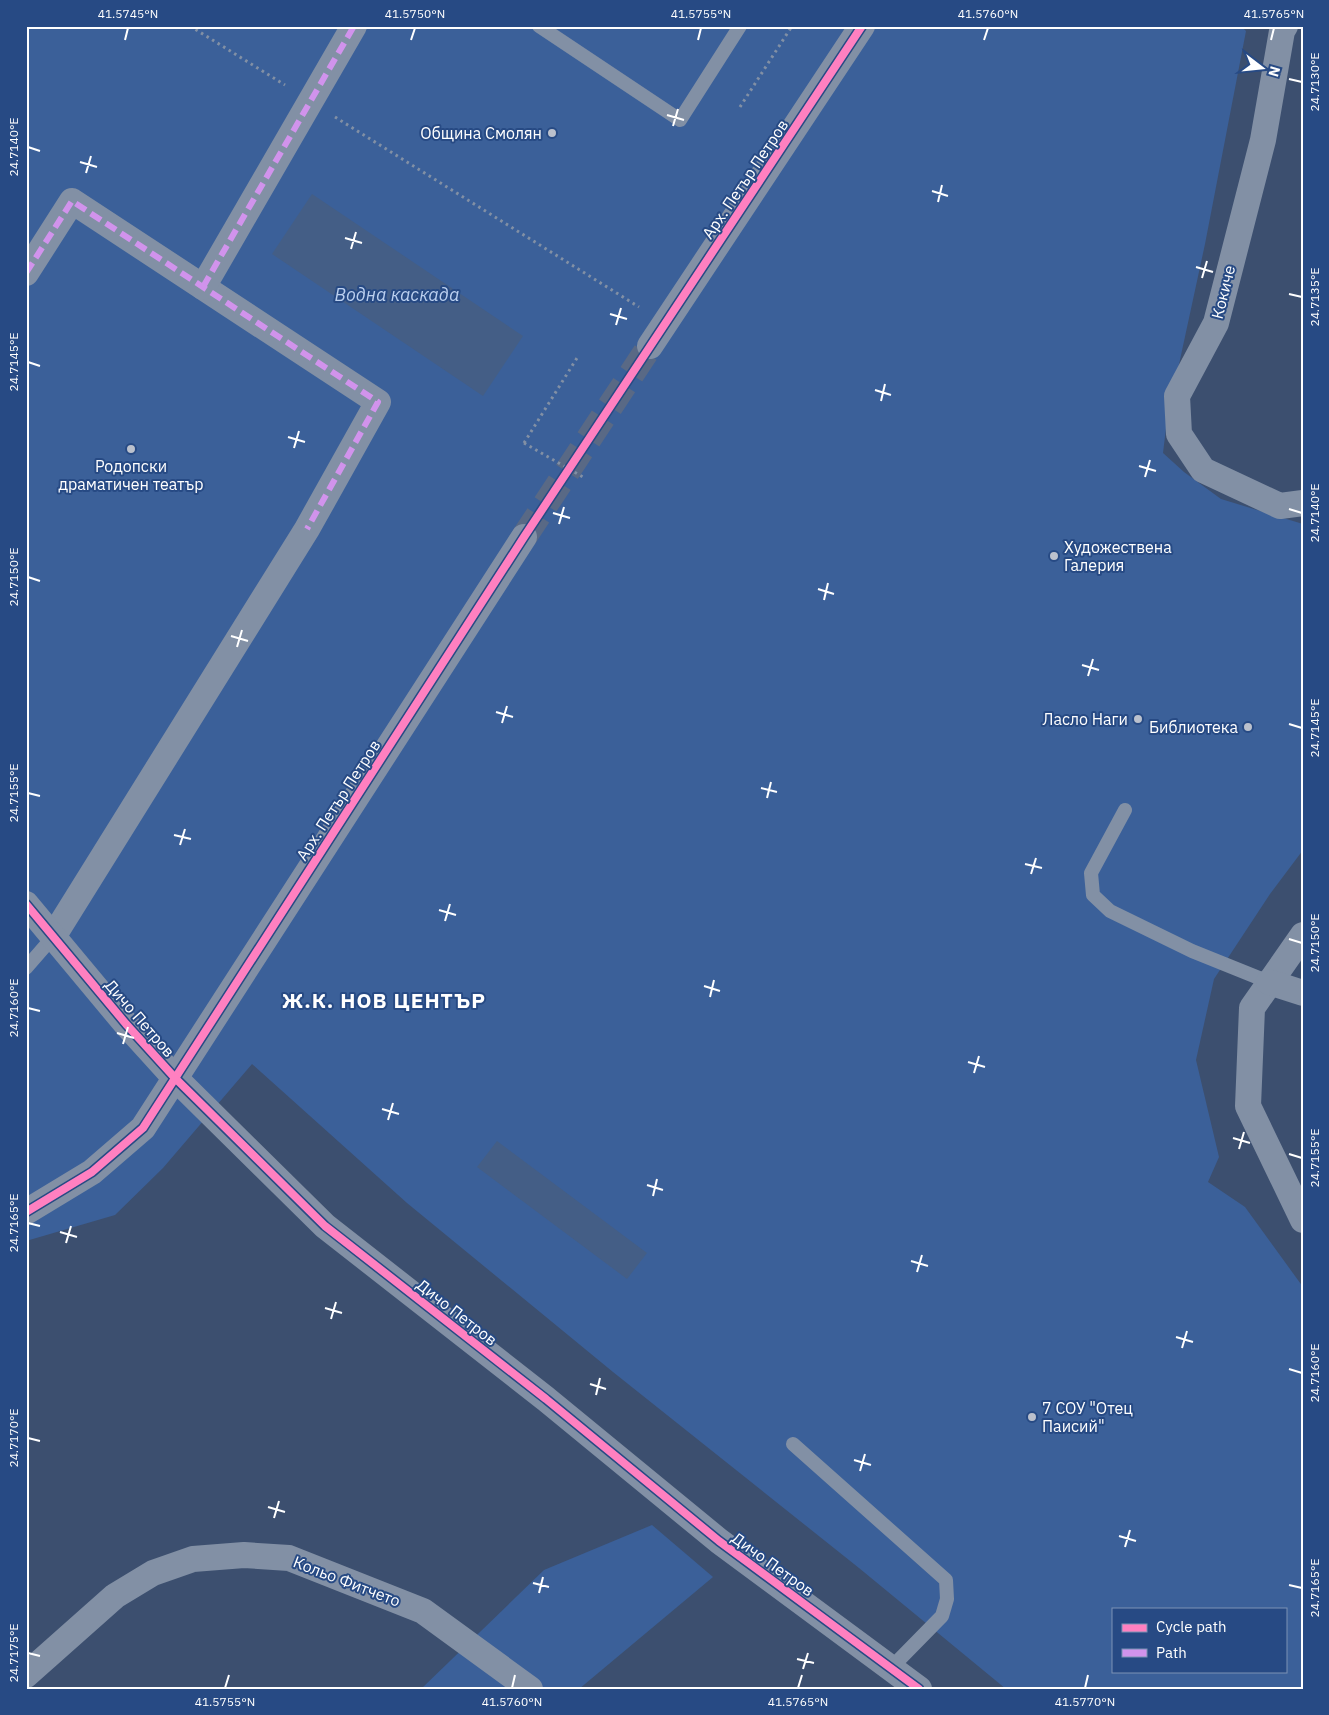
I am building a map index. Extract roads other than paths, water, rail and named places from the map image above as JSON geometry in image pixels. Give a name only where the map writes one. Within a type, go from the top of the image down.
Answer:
[{"type":"street","points":[[204,287],[354,26]]},
{"type":"street","name":"Арх. Петър Петров","points":[[650,346],[862,26]]},
{"type":"street","name":"Кокиче","points":[[1285,26],[1282,31],[1263,140],[1216,322],[1177,396],[1179,434],[1203,470],[1280,506],[1303,503]]},
{"type":"street","points":[[26,273],[72,200],[378,402],[307,530],[53,936]]},
{"type":"street","name":"Арх. Петър Петров","points":[[26,1212],[92,1172],[143,1128],[524,537]]},
{"type":"street","name":"Дичо Петров","points":[[26,904],[126,1024],[175,1078],[325,1226],[546,1399],[719,1541],[919,1689]]},
{"type":"street","points":[[1303,935],[1252,1008],[1248,1106],[1303,1220]]},
{"type":"street","points":[[1269,982],[1303,993]]},
{"type":"street","name":"Кольо Фитчето","points":[[26,1674],[115,1596],[153,1573],[193,1559],[244,1555],[289,1558],[423,1611],[530,1689]]},
{"type":"lane","points":[[539,26],[680,120],[740,26]]},
{"type":"lane","points":[[1125,810],[1091,873],[1093,895],[1110,912],[1118,916],[1192,951],[1269,982]]},
{"type":"lane","points":[[26,968],[53,936]]},
{"type":"lane","points":[[793,1444],[946,1580],[947,1599],[942,1616],[891,1668]]},
{"type":"water","name":"Водна каскада","points":[[312,194],[523,336],[483,396],[272,254]]},
{"type":"water","points":[[497,1141],[647,1253],[627,1279],[477,1167]]},
{"type":"tunnel","points":[[524,537],[650,346]]},
{"type":"place","name":"Община Смолян","points":[[552,133]]},
{"type":"place","name":"Родопски драматичен театър","points":[[131,449]]},
{"type":"place","name":"Художествена Галерия","points":[[1054,556]]},
{"type":"place","name":"Ласло Наги","points":[[1138,719]]},
{"type":"place","name":"Библиотека","points":[[1248,727]]},
{"type":"place","name":"7 СОУ \"Отец Паисий\"","points":[[1032,1417]]},
{"type":"district","name":"Ж.К. НОВ ЦЕНТЪР","points":[[384,1001]]}]
